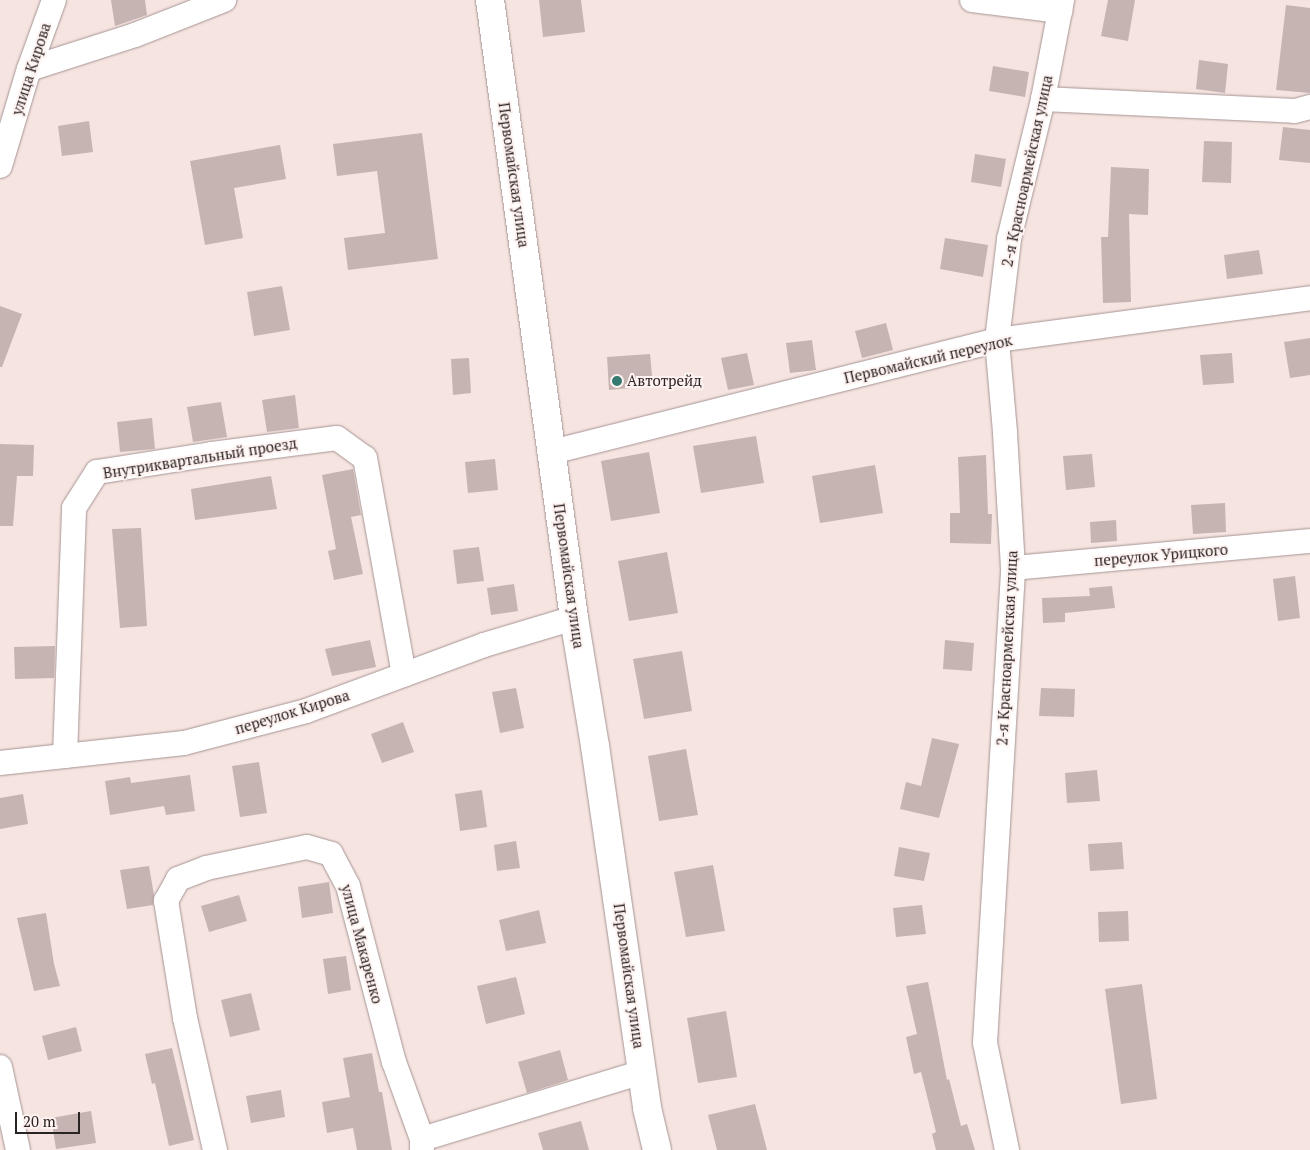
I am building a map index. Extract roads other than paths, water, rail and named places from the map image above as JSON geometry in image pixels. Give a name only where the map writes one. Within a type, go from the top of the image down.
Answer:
[{"type":"main road","name":"Первомайская улица","points":[[490,0],[574,618],[647,1108],[657,1150]]},
{"type":"street","name":"улица Кирова","points":[[0,166],[29,69],[54,0]]},
{"type":"street","points":[[29,69],[134,35],[224,0]]},
{"type":"street","points":[[972,0],[1061,6]]},
{"type":"street","name":"2-я Красноармейская улица","points":[[1007,1150],[985,1043],[1013,568],[1005,432],[997,340],[1009,239],[1043,99],[1061,6]]},
{"type":"street","points":[[1043,99],[1296,111],[1310,107]]},
{"type":"street","name":"Первомайский переулок","points":[[552,452],[997,340],[1310,298]]},
{"type":"street","name":"Внутриквартальный проезд","points":[[65,756],[74,508],[97,472],[212,454],[337,438],[365,458],[404,675]]},
{"type":"street","name":"переулок Урицкого","points":[[1013,568],[1310,542]]},
{"type":"street","name":"переулок Кирова","points":[[0,763],[184,743],[306,711],[484,646],[574,618]]},
{"type":"street","name":"улица Макаренко","points":[[215,1150],[185,1018],[166,901],[178,879],[206,868],[307,847],[331,854],[348,886],[394,1062],[422,1144],[643,1072]]},
{"type":"street","points":[[0,1067],[18,1150]]},
{"type":"place","name":"Автотрейд","points":[[617,381]]}]
